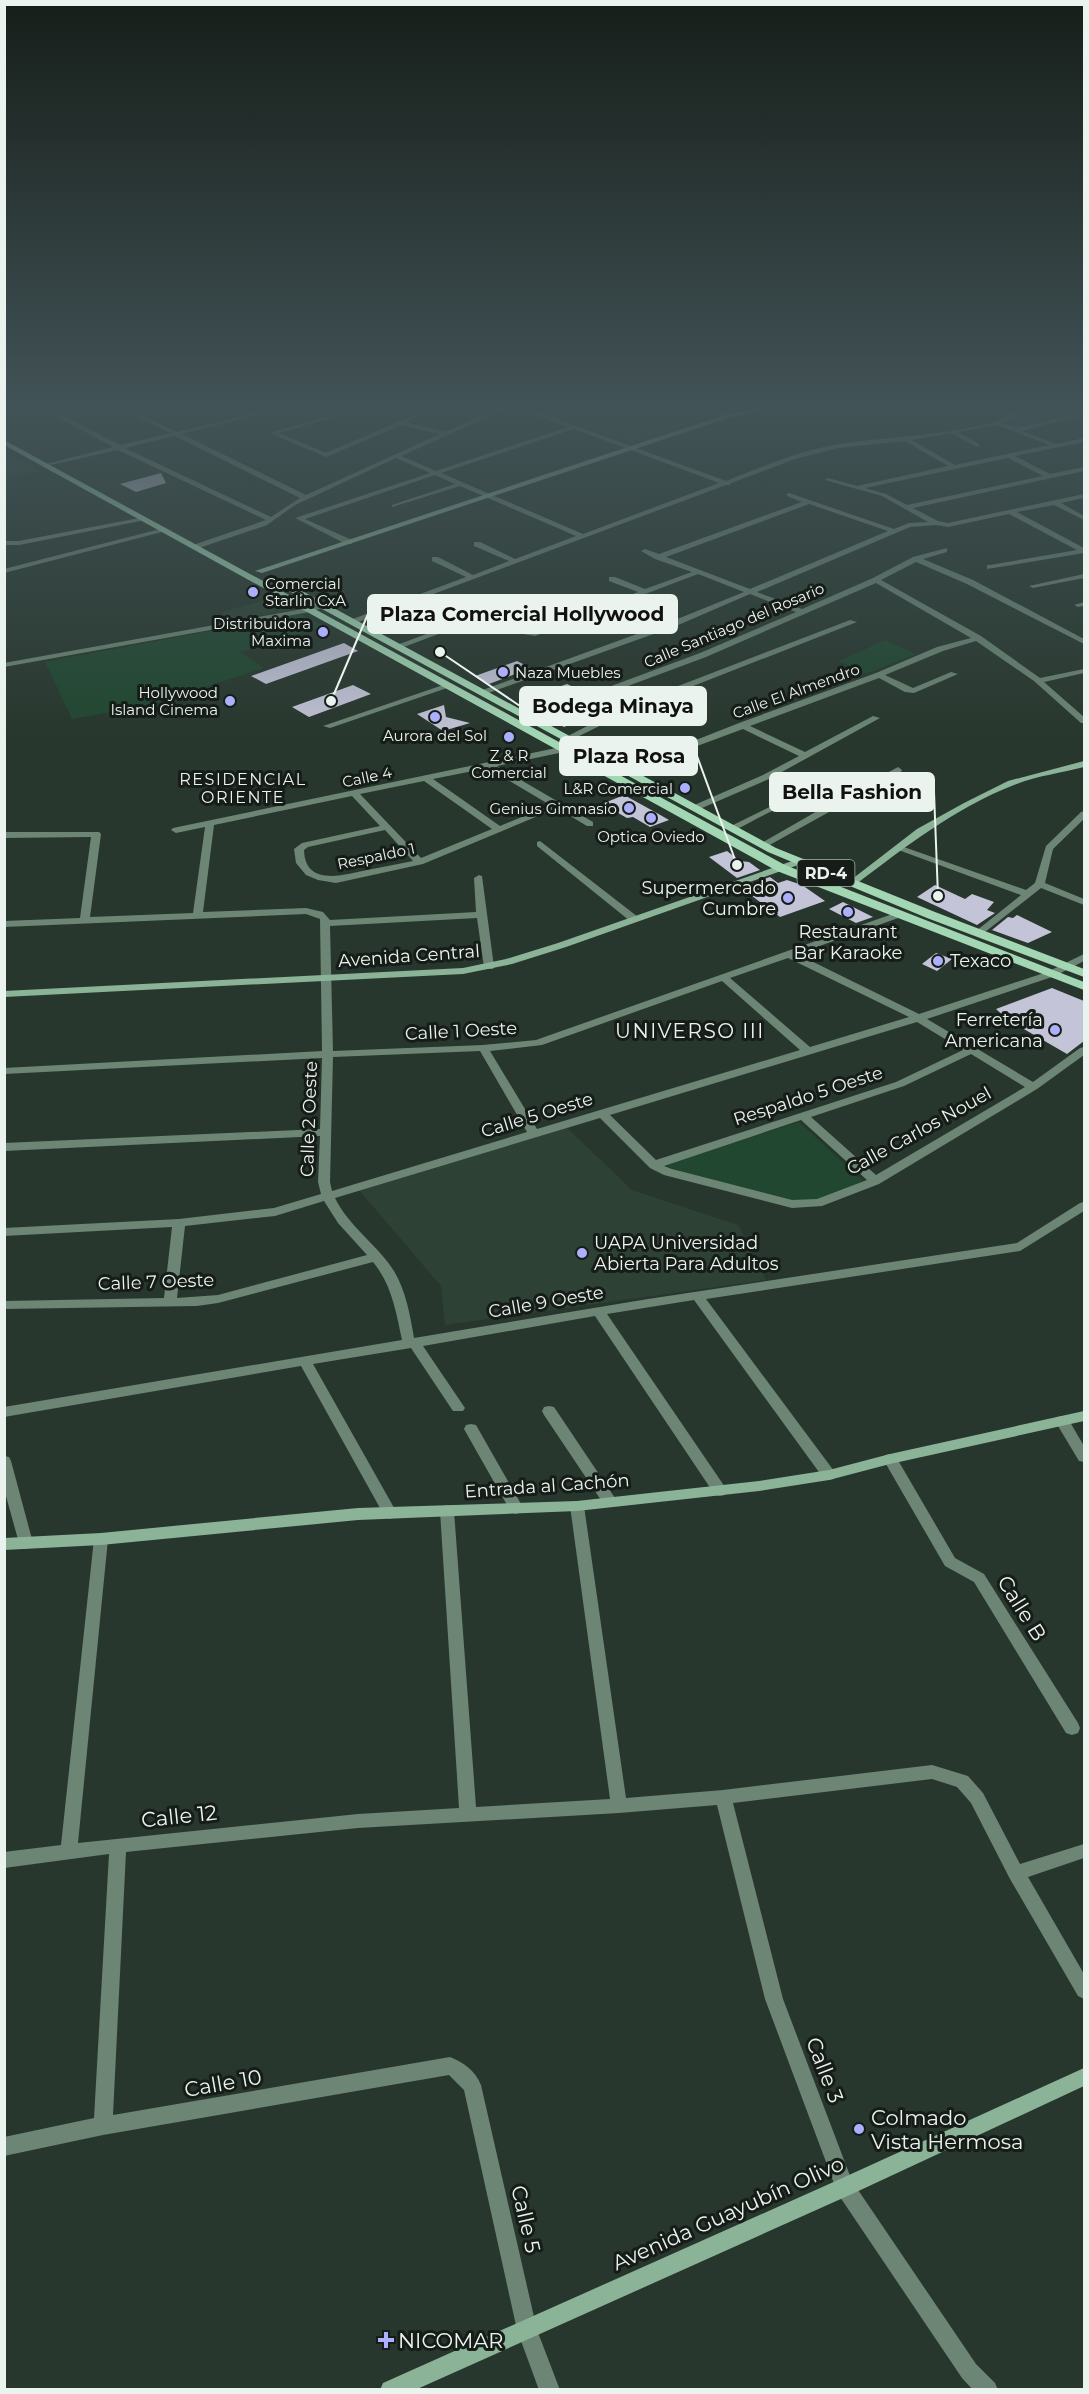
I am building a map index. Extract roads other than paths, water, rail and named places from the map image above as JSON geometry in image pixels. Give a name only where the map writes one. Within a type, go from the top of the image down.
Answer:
[{"type":"main road","name":"RD-4","points":[[140,517],[449,686],[566,744],[781,868],[1084,986]]},
{"type":"main road","name":"RD-4","points":[[159,517],[531,719],[566,744],[580,746],[763,845],[798,862],[1084,973]]},
{"type":"main road","points":[[259,571],[424,517]]},
{"type":"main road","points":[[852,883],[920,831],[1011,783],[1084,764]]},
{"type":"main road","name":"Avenida Central","points":[[4,994],[440,973],[489,967],[562,945],[798,862]]},
{"type":"main road","name":"Entrada al Cachón","points":[[4,1544],[101,1539],[346,1515],[577,1506],[720,1491],[829,1475],[890,1459],[1084,1416]]},
{"type":"main road","name":"Avenida Guayubín Olivo","points":[[390,2390],[845,2187],[1084,2077]]},
{"type":"street","points":[[265,517],[272,520]]},
{"type":"street","points":[[196,547],[254,529],[277,517]]},
{"type":"street","points":[[296,517],[349,542]]},
{"type":"street","points":[[300,518],[304,517]]},
{"type":"street","points":[[535,517],[584,537]]},
{"type":"street","points":[[353,622],[639,517]]},
{"type":"street","points":[[658,557],[768,517]]},
{"type":"street","points":[[851,517],[893,531]]},
{"type":"street","points":[[925,517],[936,523]]},
{"type":"street","points":[[483,693],[651,633],[909,525],[936,523],[953,525],[990,517]]},
{"type":"street","points":[[1020,517],[1084,551]]},
{"type":"street","points":[[4,543],[19,543],[144,519]]},
{"type":"street","points":[[4,571],[164,530]]},
{"type":"street","points":[[477,544],[516,562]]},
{"type":"street","name":"Calle Santiago del Rosario","points":[[531,719],[703,656],[876,580],[916,559],[944,550]]},
{"type":"street","points":[[645,551],[803,612]]},
{"type":"street","points":[[990,567],[1084,551]]},
{"type":"street","points":[[435,559],[473,578]]},
{"type":"street","points":[[916,559],[970,582],[1084,642]]},
{"type":"street","points":[[398,646],[478,617],[522,634],[545,631],[697,573]]},
{"type":"street","points":[[1033,586],[1084,576]]},
{"type":"street","points":[[612,579],[645,592]]},
{"type":"street","points":[[876,580],[978,638],[1040,680],[1084,721]]},
{"type":"street","points":[[551,602],[586,615]]},
{"type":"street","points":[[4,665],[310,610],[323,605]]},
{"type":"street","name":"Calle 4","points":[[207,839],[176,830],[489,765],[566,744],[629,708],[853,622]]},
{"type":"street","name":"Calle El Almendro","points":[[624,770],[879,675],[940,649],[978,638]]},
{"type":"street","points":[[1040,680],[1084,671]]},
{"type":"street","points":[[879,675],[914,691],[954,674]]},
{"type":"street","points":[[327,726],[449,686]]},
{"type":"street","points":[[696,808],[766,777],[876,718]]},
{"type":"street","points":[[742,725],[806,756]]},
{"type":"street","points":[[489,765],[590,824]]},
{"type":"street","points":[[763,845],[898,770]]},
{"type":"street","points":[[425,778],[500,830]]},
{"type":"street","points":[[354,793],[420,862]]},
{"type":"street","points":[[732,828],[795,798],[822,796],[841,802]]},
{"type":"street","name":"Respaldo 1","points":[[387,827],[305,845],[299,849],[302,866],[310,875],[336,880],[420,862],[557,805]]},
{"type":"street","points":[[980,933],[1040,884],[1049,848],[1084,814]]},
{"type":"street","points":[[198,915],[210,823]]},
{"type":"street","points":[[4,835],[96,834],[85,921]]},
{"type":"street","points":[[540,844],[634,919]]},
{"type":"street","points":[[898,848],[1028,894]]},
{"type":"street","points":[[479,878],[481,915],[489,967]]},
{"type":"street","points":[[1040,884],[1082,898]]},
{"type":"street","points":[[4,924],[314,911],[320,914],[326,923],[481,915]]},
{"type":"street","name":"Calle 1 Oeste","points":[[4,1071],[520,1045],[551,1039],[898,915]]},
{"type":"street","name":"Calle 2 Oeste","points":[[326,923],[328,1054],[324,1182],[327,1197],[334,1212],[389,1274],[411,1343]]},
{"type":"street","points":[[788,954],[918,1018],[969,1051],[1032,1087]]},
{"type":"street","name":"Calle 5 Oeste","points":[[4,1232],[254,1217],[536,1135],[918,1018],[1051,974],[1084,957]]},
{"type":"street","points":[[723,977],[808,1052]]},
{"type":"street","points":[[483,1048],[536,1135]]},
{"type":"street","name":"Calle Carlos Nouel","points":[[603,1114],[654,1165],[685,1178],[792,1204],[805,1205],[828,1200],[875,1180],[1032,1087],[1084,1050]]},
{"type":"street","name":"Respaldo 5 Oeste","points":[[654,1165],[900,1084],[969,1051]]},
{"type":"street","points":[[803,1116],[875,1180]]},
{"type":"street","points":[[4,1147],[327,1132]]},
{"type":"street","name":"Calle 9 Oeste","points":[[4,1412],[697,1296],[1020,1247],[1084,1206]]},
{"type":"street","points":[[170,1301],[179,1223]]},
{"type":"street","name":"Calle 7 Oeste","points":[[4,1305],[218,1299],[375,1257]]},
{"type":"street","points":[[697,1296],[829,1475]]},
{"type":"street","points":[[599,1312],[720,1491]]},
{"type":"street","points":[[411,1343],[458,1408]]},
{"type":"street","points":[[305,1362],[390,1513]]},
{"type":"street","points":[[549,1411],[610,1502]]},
{"type":"street","points":[[1062,1421],[1084,1457]]},
{"type":"street","points":[[471,1429],[516,1508]]},
{"type":"street","name":"Calle B","points":[[890,1459],[950,1562],[979,1578],[1072,1728]]},
{"type":"street","points":[[4,1461],[26,1543]]},
{"type":"street","points":[[577,1506],[619,1806]]},
{"type":"street","points":[[447,1511],[468,1814]]},
{"type":"street","points":[[69,1852],[101,1539]]},
{"type":"street","name":"Calle 12","points":[[4,1860],[118,1845],[358,1821],[619,1806],[723,1797],[932,1772],[962,1781],[977,1798],[1016,1873],[1084,1990]]},
{"type":"street","name":"Calle 3","points":[[723,1797],[774,1999],[845,2187],[969,2371],[988,2390]]},
{"type":"street","points":[[103,2126],[118,1845]]},
{"type":"street","points":[[1016,1873],[1084,1851]]},
{"type":"street","name":"Calle 10","points":[[4,2147],[103,2126],[450,2066]]},
{"type":"street","name":"Calle 5","points":[[450,2066],[460,2071],[471,2085],[526,2330],[550,2390]]},
{"type":"place","name":"Comercial Starlin CxA","points":[[253,592]]},
{"type":"place","name":"Distribuidora Maxima","points":[[323,632]]},
{"type":"place","name":"Bodega Minaya","points":[[440,652]]},
{"type":"place","name":"Naza Muebles","points":[[503,672]]},
{"type":"place","name":"Hollywood Island Cinema","points":[[230,701]]},
{"type":"place","name":"Plaza Comercial Hollywood","points":[[331,701]]},
{"type":"place","name":"Aurora del Sol","points":[[435,717]]},
{"type":"place","name":"Z & R Comercial","points":[[509,737]]},
{"type":"place","name":"L&R Comercial","points":[[685,788]]},
{"type":"place","name":"Genius Gimnasio","points":[[629,808]]},
{"type":"place","name":"Optica Oviedo","points":[[651,818]]},
{"type":"place","name":"Plaza Rosa","points":[[737,865]]},
{"type":"place","name":"Bella Fashion","points":[[938,896]]},
{"type":"place","name":"Supermercado Cumbre","points":[[788,898]]},
{"type":"place","name":"Restaurant Bar Karaoke","points":[[848,912]]},
{"type":"place","name":"Texaco","points":[[938,961]]},
{"type":"place","name":"Ferretería Americana","points":[[1055,1030]]},
{"type":"place","name":"UAPA Universidad Abierta Para Adultos","points":[[582,1253]]},
{"type":"place","name":"Colmado Vista Hermosa","points":[[859,2129]]},
{"type":"place","name":"NICOMAR","points":[[386,2340]]},
{"type":"district","name":"RESIDENCIAL ORIENTE","points":[[243,788]]},
{"type":"district","name":"UNIVERSO III","points":[[690,1031]]}]
